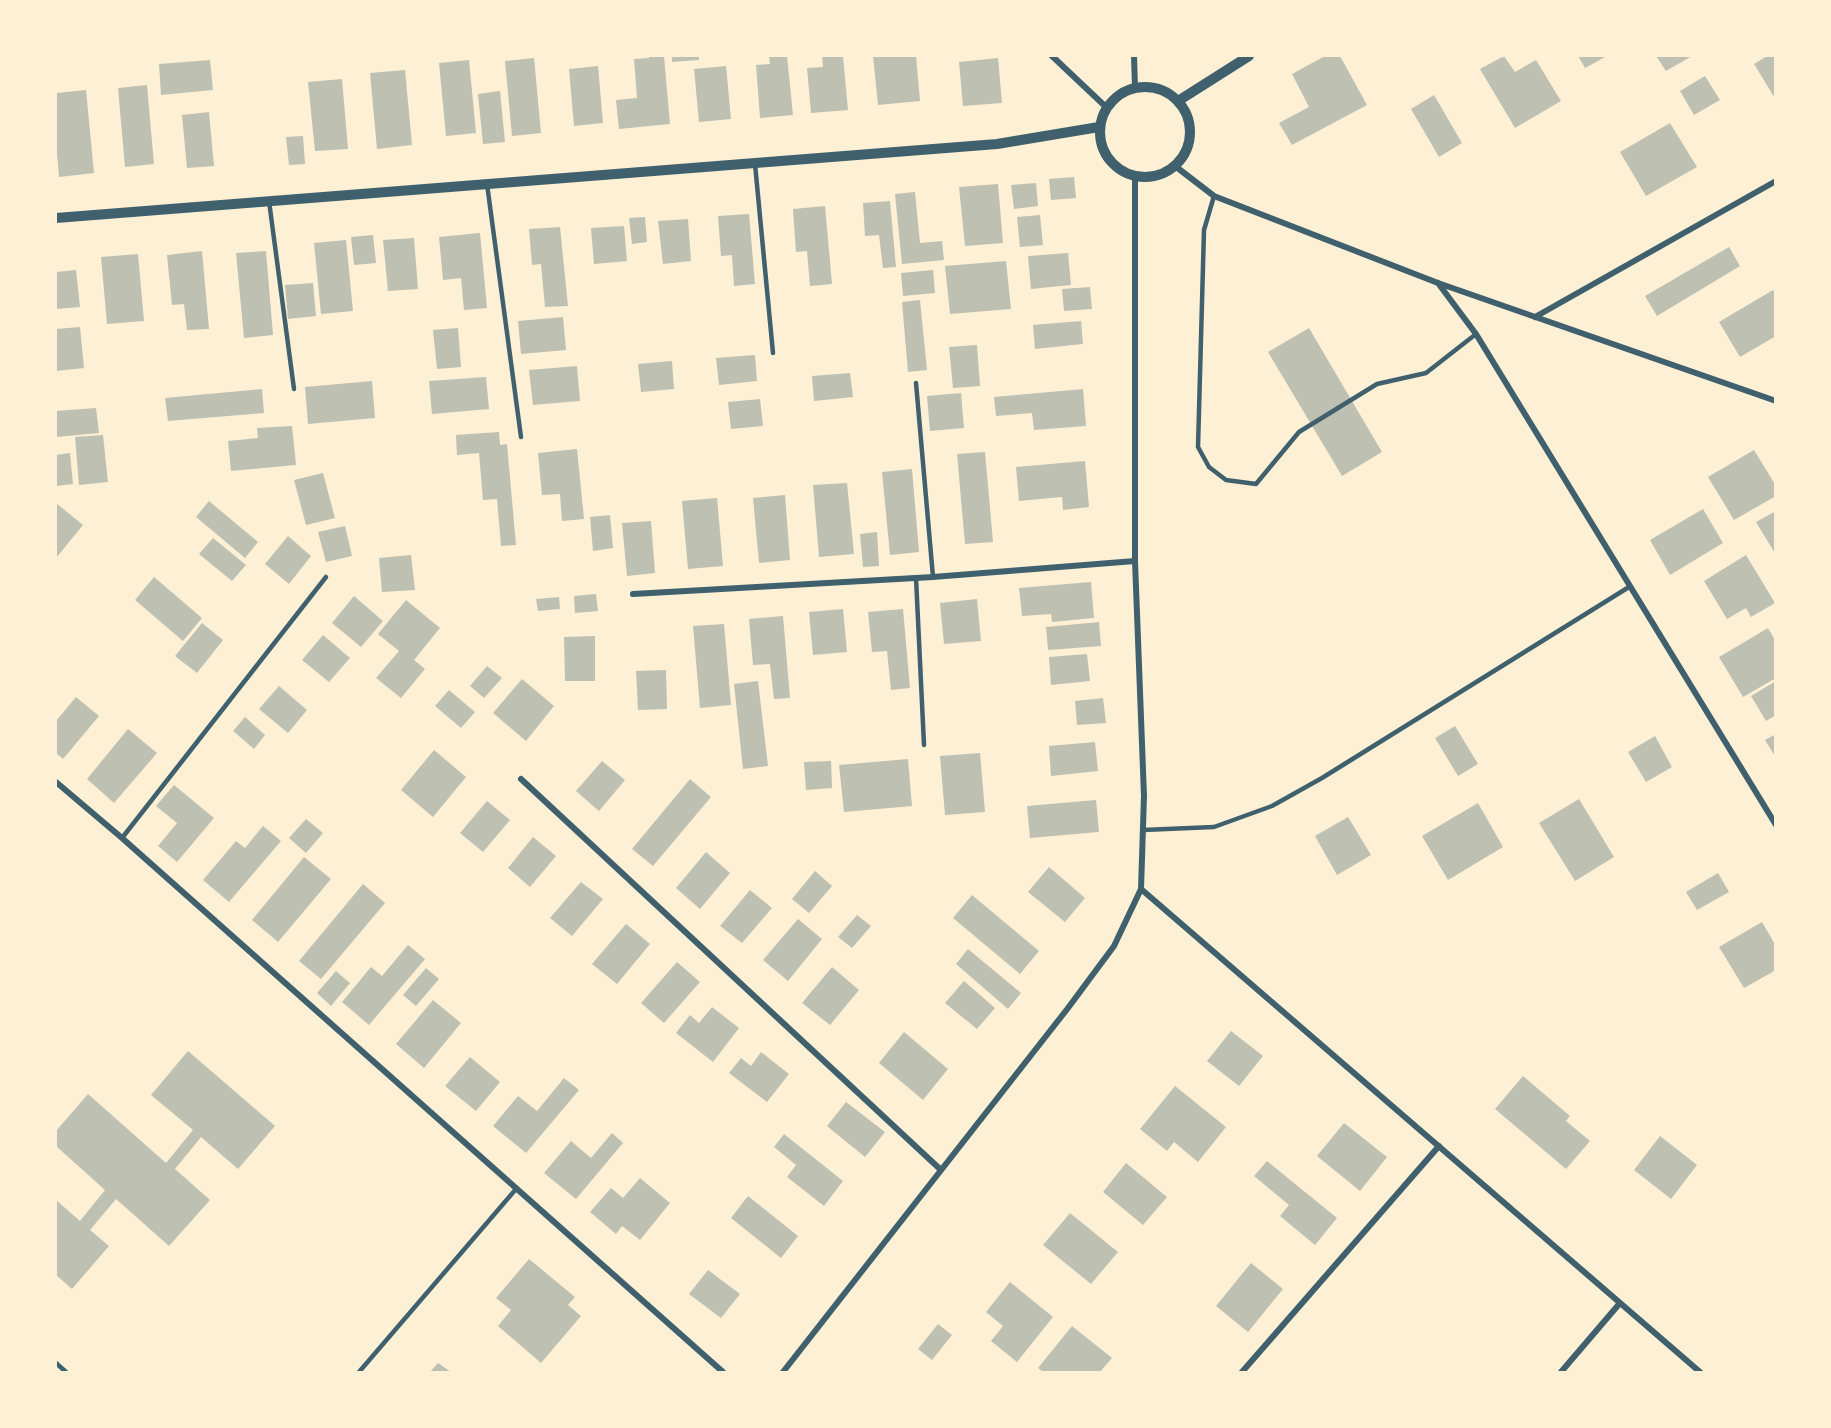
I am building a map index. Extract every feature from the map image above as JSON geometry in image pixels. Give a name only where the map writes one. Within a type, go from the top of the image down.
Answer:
[{"type":"street","points":[[1052,56],[1106,107]]},
{"type":"street","points":[[1134,56],[1135,87]]},
{"type":"street","points":[[1178,101],[1249,56]]},
{"type":"street","points":[[1135,87],[1159,89],[1169,94],[1185,111],[1189,123],[1190,135],[1183,157],[1165,173],[1154,177],[1135,176],[1120,170],[1111,163],[1100,142],[1099,127],[1106,107],[1114,98],[1135,87]]},
{"type":"street","points":[[56,218],[997,144],[1099,127]]},
{"type":"street","points":[[1175,166],[1214,195],[1438,283],[1776,401]]},
{"type":"street","points":[[783,1372],[1114,946],[1141,888],[1144,796],[1135,561],[1135,176]]},
{"type":"street","points":[[1535,317],[1776,182]]},
{"type":"street","points":[[1438,283],[1476,334],[1776,825]]},
{"type":"street","points":[[633,594],[933,577],[1135,561]]},
{"type":"street","points":[[521,779],[941,1170]]},
{"type":"street","points":[[56,782],[723,1372]]},
{"type":"street","points":[[1141,888],[1700,1372]]},
{"type":"street","points":[[1242,1372],[1439,1146]]},
{"type":"street","points":[[1562,1372],[1620,1303]]},
{"type":"lane","points":[[755,163],[773,353]]},
{"type":"lane","points":[[487,184],[521,437]]},
{"type":"lane","points":[[1214,195],[1204,230],[1198,447],[1209,467],[1226,480],[1256,484],[1299,432],[1377,384],[1426,373],[1476,334]]},
{"type":"lane","points":[[269,201],[294,389]]},
{"type":"lane","points":[[916,383],[933,577]]},
{"type":"lane","points":[[122,838],[326,577]]},
{"type":"lane","points":[[915,578],[924,745]]},
{"type":"lane","points":[[1143,830],[1214,827],[1272,806],[1322,778],[1629,587]]},
{"type":"lane","points":[[359,1372],[516,1189]]},
{"type":"lane","points":[[56,1363],[66,1372]]},
{"type":"building","points":[[649,56],[664,56],[670,124],[619,129],[616,100],[637,98],[634,59],[649,58]]},
{"type":"building","points":[[672,56],[699,56],[699,60],[672,62]]},
{"type":"building","points":[[769,56],[787,56],[793,115],[760,118],[756,65],[770,64]]},
{"type":"building","points":[[822,56],[843,56],[848,110],[811,113],[807,68],[823,67]]},
{"type":"building","points":[[873,56],[916,56],[920,101],[878,105]]},
{"type":"building","points":[[1325,56],[1340,56],[1367,105],[1292,145],[1279,123],[1309,107],[1292,74]]},
{"type":"building","points":[[1504,56],[1515,72],[1536,60],[1561,101],[1515,128],[1480,69]]},
{"type":"building","points":[[1578,56],[1607,56],[1585,68]]},
{"type":"building","points":[[1656,56],[1692,56],[1666,71]]},
{"type":"building","points":[[1767,56],[1776,56],[1776,100],[1754,64]]},
{"type":"building","points":[[534,58],[541,133],[512,136],[505,61]]},
{"type":"building","points":[[998,58],[1002,103],[963,106],[959,62]]},
{"type":"building","points":[[210,60],[213,90],[161,95],[159,64]]},
{"type":"building","points":[[469,60],[476,133],[446,136],[439,63]]},
{"type":"building","points":[[598,66],[603,123],[574,126],[569,69]]},
{"type":"building","points":[[726,66],[731,119],[699,122],[694,69]]},
{"type":"building","points":[[405,70],[412,145],[377,149],[370,73]]},
{"type":"building","points":[[1705,76],[1720,100],[1694,115],[1680,91]]},
{"type":"building","points":[[342,79],[348,149],[315,151],[308,82]]},
{"type":"building","points":[[147,85],[154,164],[125,167],[118,88]]},
{"type":"building","points":[[86,90],[94,173],[59,177],[56,93]]},
{"type":"building","points":[[500,91],[505,142],[483,144],[478,94]]},
{"type":"building","points":[[1434,95],[1462,143],[1439,157],[1411,109]]},
{"type":"building","points":[[209,112],[214,166],[187,168],[182,115]]},
{"type":"building","points":[[1670,123],[1697,167],[1646,196],[1620,152]]},
{"type":"building","points":[[303,136],[305,164],[289,165],[286,137]]},
{"type":"building","points":[[1074,177],[1076,198],[1051,200],[1049,179]]},
{"type":"building","points":[[1036,183],[1038,206],[1014,209],[1011,185]]},
{"type":"building","points":[[998,184],[1003,243],[965,246],[959,187]]},
{"type":"building","points":[[915,192],[920,243],[942,241],[944,260],[902,264],[895,194]]},
{"type":"building","points":[[890,201],[896,267],[883,268],[879,235],[865,236],[863,203]]},
{"type":"building","points":[[825,206],[832,284],[810,286],[807,251],[796,252],[793,209]]},
{"type":"building","points":[[749,214],[755,284],[734,286],[732,255],[721,256],[718,216]]},
{"type":"building","points":[[1040,215],[1043,245],[1020,247],[1017,217]]},
{"type":"building","points":[[645,217],[647,242],[632,244],[629,218]]},
{"type":"building","points":[[688,219],[691,261],[663,264],[658,221]]},
{"type":"building","points":[[624,226],[627,261],[594,264],[591,228]]},
{"type":"building","points":[[560,227],[568,306],[545,307],[541,264],[532,265],[529,229]]},
{"type":"building","points":[[480,233],[487,308],[464,310],[461,278],[443,280],[439,237]]},
{"type":"building","points":[[373,235],[376,263],[354,265],[351,237]]},
{"type":"building","points":[[414,238],[418,289],[388,291],[383,240]]},
{"type":"building","points":[[346,240],[353,311],[321,314],[314,243]]},
{"type":"building","points":[[1729,247],[1740,266],[1657,316],[1645,296]]},
{"type":"building","points":[[202,251],[209,329],[187,330],[184,304],[172,305],[167,255]]},
{"type":"building","points":[[266,251],[273,335],[244,338],[236,253]]},
{"type":"building","points":[[1068,253],[1071,285],[1031,289],[1028,256]]},
{"type":"building","points":[[138,254],[144,321],[107,324],[101,257]]},
{"type":"building","points":[[1006,261],[1011,309],[950,314],[945,266]]},
{"type":"building","points":[[76,270],[80,307],[56,309],[56,272]]},
{"type":"building","points":[[933,270],[935,293],[903,296],[901,273]]},
{"type":"building","points":[[313,283],[316,316],[288,319],[285,285]]},
{"type":"building","points":[[1090,287],[1092,309],[1064,311],[1062,289]]},
{"type":"building","points":[[1773,290],[1776,294],[1776,336],[1740,357],[1719,322]]},
{"type":"building","points":[[920,300],[927,370],[908,372],[902,302]]},
{"type":"building","points":[[563,317],[566,350],[521,354],[518,321]]},
{"type":"building","points":[[1081,321],[1083,344],[1035,349],[1033,325]]},
{"type":"building","points":[[80,327],[84,368],[56,371],[56,329]]},
{"type":"building","points":[[458,328],[461,367],[437,369],[433,330]]},
{"type":"building","points":[[1309,328],[1382,452],[1342,476],[1268,352]]},
{"type":"building","points":[[977,345],[980,386],[953,388],[949,347]]},
{"type":"building","points":[[755,355],[757,381],[719,385],[716,358]]},
{"type":"building","points":[[672,361],[674,389],[641,392],[638,364]]},
{"type":"building","points":[[577,366],[580,401],[533,405],[529,370]]},
{"type":"building","points":[[850,373],[853,397],[814,401],[812,376]]},
{"type":"building","points":[[486,377],[489,409],[432,414],[429,381]]},
{"type":"building","points":[[372,381],[375,418],[308,424],[305,387]]},
{"type":"building","points":[[262,389],[264,413],[168,421],[165,398]]},
{"type":"building","points":[[1083,389],[1086,426],[1034,430],[1032,413],[996,416],[994,397]]},
{"type":"building","points":[[961,393],[964,428],[930,431],[927,396]]},
{"type":"building","points":[[760,399],[763,426],[731,429],[728,402]]},
{"type":"building","points":[[96,408],[99,433],[56,437],[56,411]]},
{"type":"building","points":[[292,426],[296,465],[231,471],[228,441],[258,438],[257,428]]},
{"type":"building","points":[[499,432],[500,445],[507,444],[516,545],[501,546],[497,499],[483,500],[479,453],[457,455],[456,435]]},
{"type":"building","points":[[103,435],[108,482],[79,485],[75,437]]},
{"type":"building","points":[[577,449],[584,519],[562,521],[560,494],[542,495],[538,453]]},
{"type":"building","points":[[1754,450],[1776,486],[1776,496],[1734,520],[1708,477]]},
{"type":"building","points":[[985,452],[993,542],[965,544],[957,454]]},
{"type":"building","points":[[70,453],[73,484],[56,486],[56,455]]},
{"type":"building","points":[[1085,461],[1089,507],[1063,510],[1062,497],[1019,501],[1016,467]]},
{"type":"building","points":[[912,469],[919,552],[890,555],[882,472]]},
{"type":"building","points":[[323,473],[335,518],[306,525],[294,480]]},
{"type":"building","points":[[847,483],[854,554],[819,557],[813,485]]},
{"type":"building","points":[[785,495],[790,560],[759,563],[753,498]]},
{"type":"building","points":[[717,498],[723,566],[688,569],[682,501]]},
{"type":"building","points":[[209,501],[258,542],[245,558],[196,517]]},
{"type":"building","points":[[56,503],[83,525],[56,558]]},
{"type":"building","points":[[1703,509],[1723,543],[1670,575],[1650,540]]},
{"type":"building","points":[[1776,511],[1776,555],[1756,522]]},
{"type":"building","points":[[610,515],[613,548],[593,551],[590,517]]},
{"type":"building","points":[[651,521],[655,573],[627,576],[622,523]]},
{"type":"building","points":[[345,526],[352,556],[326,562],[318,532]]},
{"type":"building","points":[[877,532],[879,566],[863,567],[860,534]]},
{"type":"building","points":[[288,536],[311,556],[289,584],[265,564]]},
{"type":"building","points":[[213,538],[246,565],[232,581],[199,554]]},
{"type":"building","points":[[411,555],[415,590],[382,592],[379,558]]},
{"type":"building","points":[[1746,555],[1775,603],[1751,617],[1746,608],[1727,619],[1704,581]]},
{"type":"building","points":[[154,577],[202,618],[183,641],[135,600]]},
{"type":"building","points":[[1091,582],[1094,618],[1052,622],[1051,614],[1022,616],[1019,588]]},
{"type":"building","points":[[596,594],[598,611],[575,613],[574,596]]},
{"type":"building","points":[[354,596],[383,621],[361,647],[332,623]]},
{"type":"building","points":[[559,597],[560,609],[538,611],[536,599]]},
{"type":"building","points":[[977,599],[981,641],[944,644],[940,603]]},
{"type":"building","points":[[406,600],[440,628],[414,660],[425,669],[401,698],[376,678],[399,651],[378,634]]},
{"type":"building","points":[[843,609],[847,652],[813,655],[809,612]]},
{"type":"building","points":[[903,609],[910,688],[891,690],[887,651],[872,652],[868,612]]},
{"type":"building","points":[[783,616],[790,698],[774,699],[770,664],[753,665],[749,619]]},
{"type":"building","points":[[1099,622],[1101,646],[1048,650],[1046,627]]},
{"type":"building","points":[[202,623],[223,640],[197,673],[175,656]]},
{"type":"building","points":[[724,624],[731,705],[700,708],[693,626]]},
{"type":"building","points":[[1768,628],[1776,642],[1776,678],[1743,697],[1719,657]]},
{"type":"building","points":[[323,635],[350,658],[329,682],[302,660]]},
{"type":"building","points":[[595,636],[595,681],[565,681],[564,637]]},
{"type":"building","points":[[1087,654],[1090,681],[1051,685],[1049,657]]},
{"type":"building","points":[[487,666],[502,678],[484,698],[470,686]]},
{"type":"building","points":[[666,670],[667,709],[638,710],[636,671]]},
{"type":"building","points":[[522,679],[554,706],[526,741],[493,713]]},
{"type":"building","points":[[758,681],[768,766],[743,769],[734,684]]},
{"type":"building","points":[[1776,681],[1776,715],[1766,721],[1751,696]]},
{"type":"building","points":[[279,686],[307,710],[288,733],[259,709]]},
{"type":"building","points":[[449,690],[475,712],[461,728],[435,706]]},
{"type":"building","points":[[76,697],[99,716],[63,759],[56,753],[56,721]]},
{"type":"building","points":[[1103,698],[1106,723],[1077,725],[1075,701]]},
{"type":"building","points":[[245,717],[265,735],[254,749],[233,731]]},
{"type":"building","points":[[1455,726],[1478,764],[1458,776],[1435,738]]},
{"type":"building","points":[[128,729],[157,753],[114,803],[87,779]]},
{"type":"building","points":[[1776,734],[1776,758],[1765,740]]},
{"type":"building","points":[[1655,736],[1672,767],[1646,782],[1628,752]]},
{"type":"building","points":[[1095,742],[1098,771],[1051,776],[1049,746]]},
{"type":"building","points":[[434,750],[466,777],[433,817],[401,790]]},
{"type":"building","points":[[980,753],[985,812],[945,815],[940,756]]},
{"type":"building","points":[[908,759],[912,806],[844,812],[839,765]]},
{"type":"building","points":[[602,761],[625,780],[599,811],[576,791]]},
{"type":"building","points":[[831,761],[832,788],[806,790],[804,762]]},
{"type":"building","points":[[690,779],[711,797],[653,866],[632,849]]},
{"type":"building","points":[[174,785],[214,818],[177,862],[158,846],[177,823],[156,806]]},
{"type":"building","points":[[1579,799],[1614,857],[1575,881],[1539,823]]},
{"type":"building","points":[[1096,800],[1099,832],[1030,838],[1027,806]]},
{"type":"building","points":[[487,801],[510,820],[483,852],[460,833]]},
{"type":"building","points":[[1478,803],[1503,847],[1448,880],[1422,836]]},
{"type":"building","points":[[1348,817],[1371,855],[1337,875],[1315,836]]},
{"type":"building","points":[[306,819],[323,833],[306,853],[289,838]]},
{"type":"building","points":[[263,826],[281,841],[229,902],[203,880],[236,841],[245,848]]},
{"type":"building","points":[[533,837],[556,856],[530,887],[508,868]]},
{"type":"building","points":[[706,852],[730,873],[700,909],[676,888]]},
{"type":"building","points":[[304,857],[331,879],[278,942],[252,920]]},
{"type":"building","points":[[1049,867],[1085,898],[1065,922],[1028,892]]},
{"type":"building","points":[[815,871],[832,886],[809,913],[792,899]]},
{"type":"building","points":[[1718,873],[1729,892],[1697,910],[1686,892]]},
{"type":"building","points":[[581,882],[603,899],[572,936],[550,918]]},
{"type":"building","points":[[363,884],[385,903],[321,979],[299,961]]},
{"type":"building","points":[[750,890],[772,908],[742,943],[720,926]]},
{"type":"building","points":[[972,895],[1039,951],[1020,974],[953,918]]},
{"type":"building","points":[[857,915],[871,926],[852,948],[838,937]]},
{"type":"building","points":[[798,919],[822,939],[788,981],[763,960]]},
{"type":"building","points":[[1762,922],[1776,946],[1776,970],[1744,988],[1719,947]]},
{"type":"building","points":[[626,924],[650,944],[617,984],[592,964]]},
{"type":"building","points":[[408,945],[425,959],[369,1025],[342,1002],[371,967],[382,976]]},
{"type":"building","points":[[968,949],[1021,993],[1008,1009],[956,964]]},
{"type":"building","points":[[677,962],[700,982],[664,1023],[641,1003]]},
{"type":"building","points":[[832,967],[859,990],[830,1025],[802,1003]]},
{"type":"building","points":[[426,968],[439,979],[416,1006],[403,995]]},
{"type":"building","points":[[336,971],[350,983],[331,1006],[317,993]]},
{"type":"building","points":[[964,981],[995,1008],[977,1029],[945,1003]]},
{"type":"building","points":[[433,1000],[461,1023],[424,1068],[396,1044]]},
{"type":"building","points":[[712,1007],[739,1028],[713,1062],[676,1033],[690,1015],[699,1023]]},
{"type":"building","points":[[1231,1031],[1263,1056],[1239,1086],[1207,1061]]},
{"type":"building","points":[[904,1032],[948,1069],[923,1100],[879,1063]]},
{"type":"building","points":[[188,1051],[275,1126],[238,1169],[201,1137],[175,1169],[210,1200],[169,1246],[116,1199],[90,1230],[109,1246],[72,1289],[56,1275],[56,1200],[80,1221],[105,1190],[56,1146],[56,1131],[88,1094],[166,1163],[193,1130],[151,1095]]},
{"type":"building","points":[[761,1052],[789,1074],[767,1102],[729,1073],[741,1058],[751,1066]]},
{"type":"building","points":[[470,1057],[500,1082],[476,1111],[445,1086]]},
{"type":"building","points":[[1523,1076],[1570,1116],[1566,1121],[1590,1141],[1566,1169],[1495,1109]]},
{"type":"building","points":[[564,1078],[579,1090],[526,1153],[493,1126],[518,1096],[537,1111]]},
{"type":"building","points":[[1175,1086],[1226,1127],[1198,1162],[1174,1142],[1167,1151],[1140,1129]]},
{"type":"building","points":[[846,1102],[885,1132],[865,1157],[827,1126]]},
{"type":"building","points":[[1344,1123],[1387,1157],[1360,1191],[1317,1156]]},
{"type":"building","points":[[612,1133],[623,1143],[576,1199],[544,1173],[571,1141],[591,1158]]},
{"type":"building","points":[[784,1134],[843,1181],[824,1206],[787,1177],[796,1165],[774,1147]]},
{"type":"building","points":[[1660,1136],[1697,1165],[1671,1199],[1634,1170]]},
{"type":"building","points":[[1267,1161],[1337,1218],[1315,1245],[1280,1216],[1289,1205],[1254,1176]]},
{"type":"building","points":[[1126,1163],[1167,1197],[1143,1225],[1103,1192]]},
{"type":"building","points":[[640,1178],[670,1203],[640,1240],[622,1226],[616,1234],[590,1212],[611,1188],[623,1198]]},
{"type":"building","points":[[748,1196],[798,1236],[781,1258],[731,1218]]},
{"type":"building","points":[[1070,1213],[1118,1252],[1091,1284],[1043,1245]]},
{"type":"building","points":[[529,1259],[575,1297],[568,1305],[581,1316],[541,1363],[498,1326],[511,1310],[496,1298]]},
{"type":"building","points":[[1251,1263],[1283,1289],[1248,1332],[1216,1306]]},
{"type":"building","points":[[708,1270],[740,1294],[721,1318],[689,1294]]},
{"type":"building","points":[[1010,1282],[1053,1317],[1017,1362],[991,1341],[1003,1326],[986,1312]]},
{"type":"building","points":[[938,1324],[952,1335],[932,1360],[918,1349]]},
{"type":"building","points":[[1072,1326],[1112,1358],[1100,1372],[1043,1372],[1038,1368]]},
{"type":"building","points":[[438,1363],[451,1372],[430,1372]]}]
